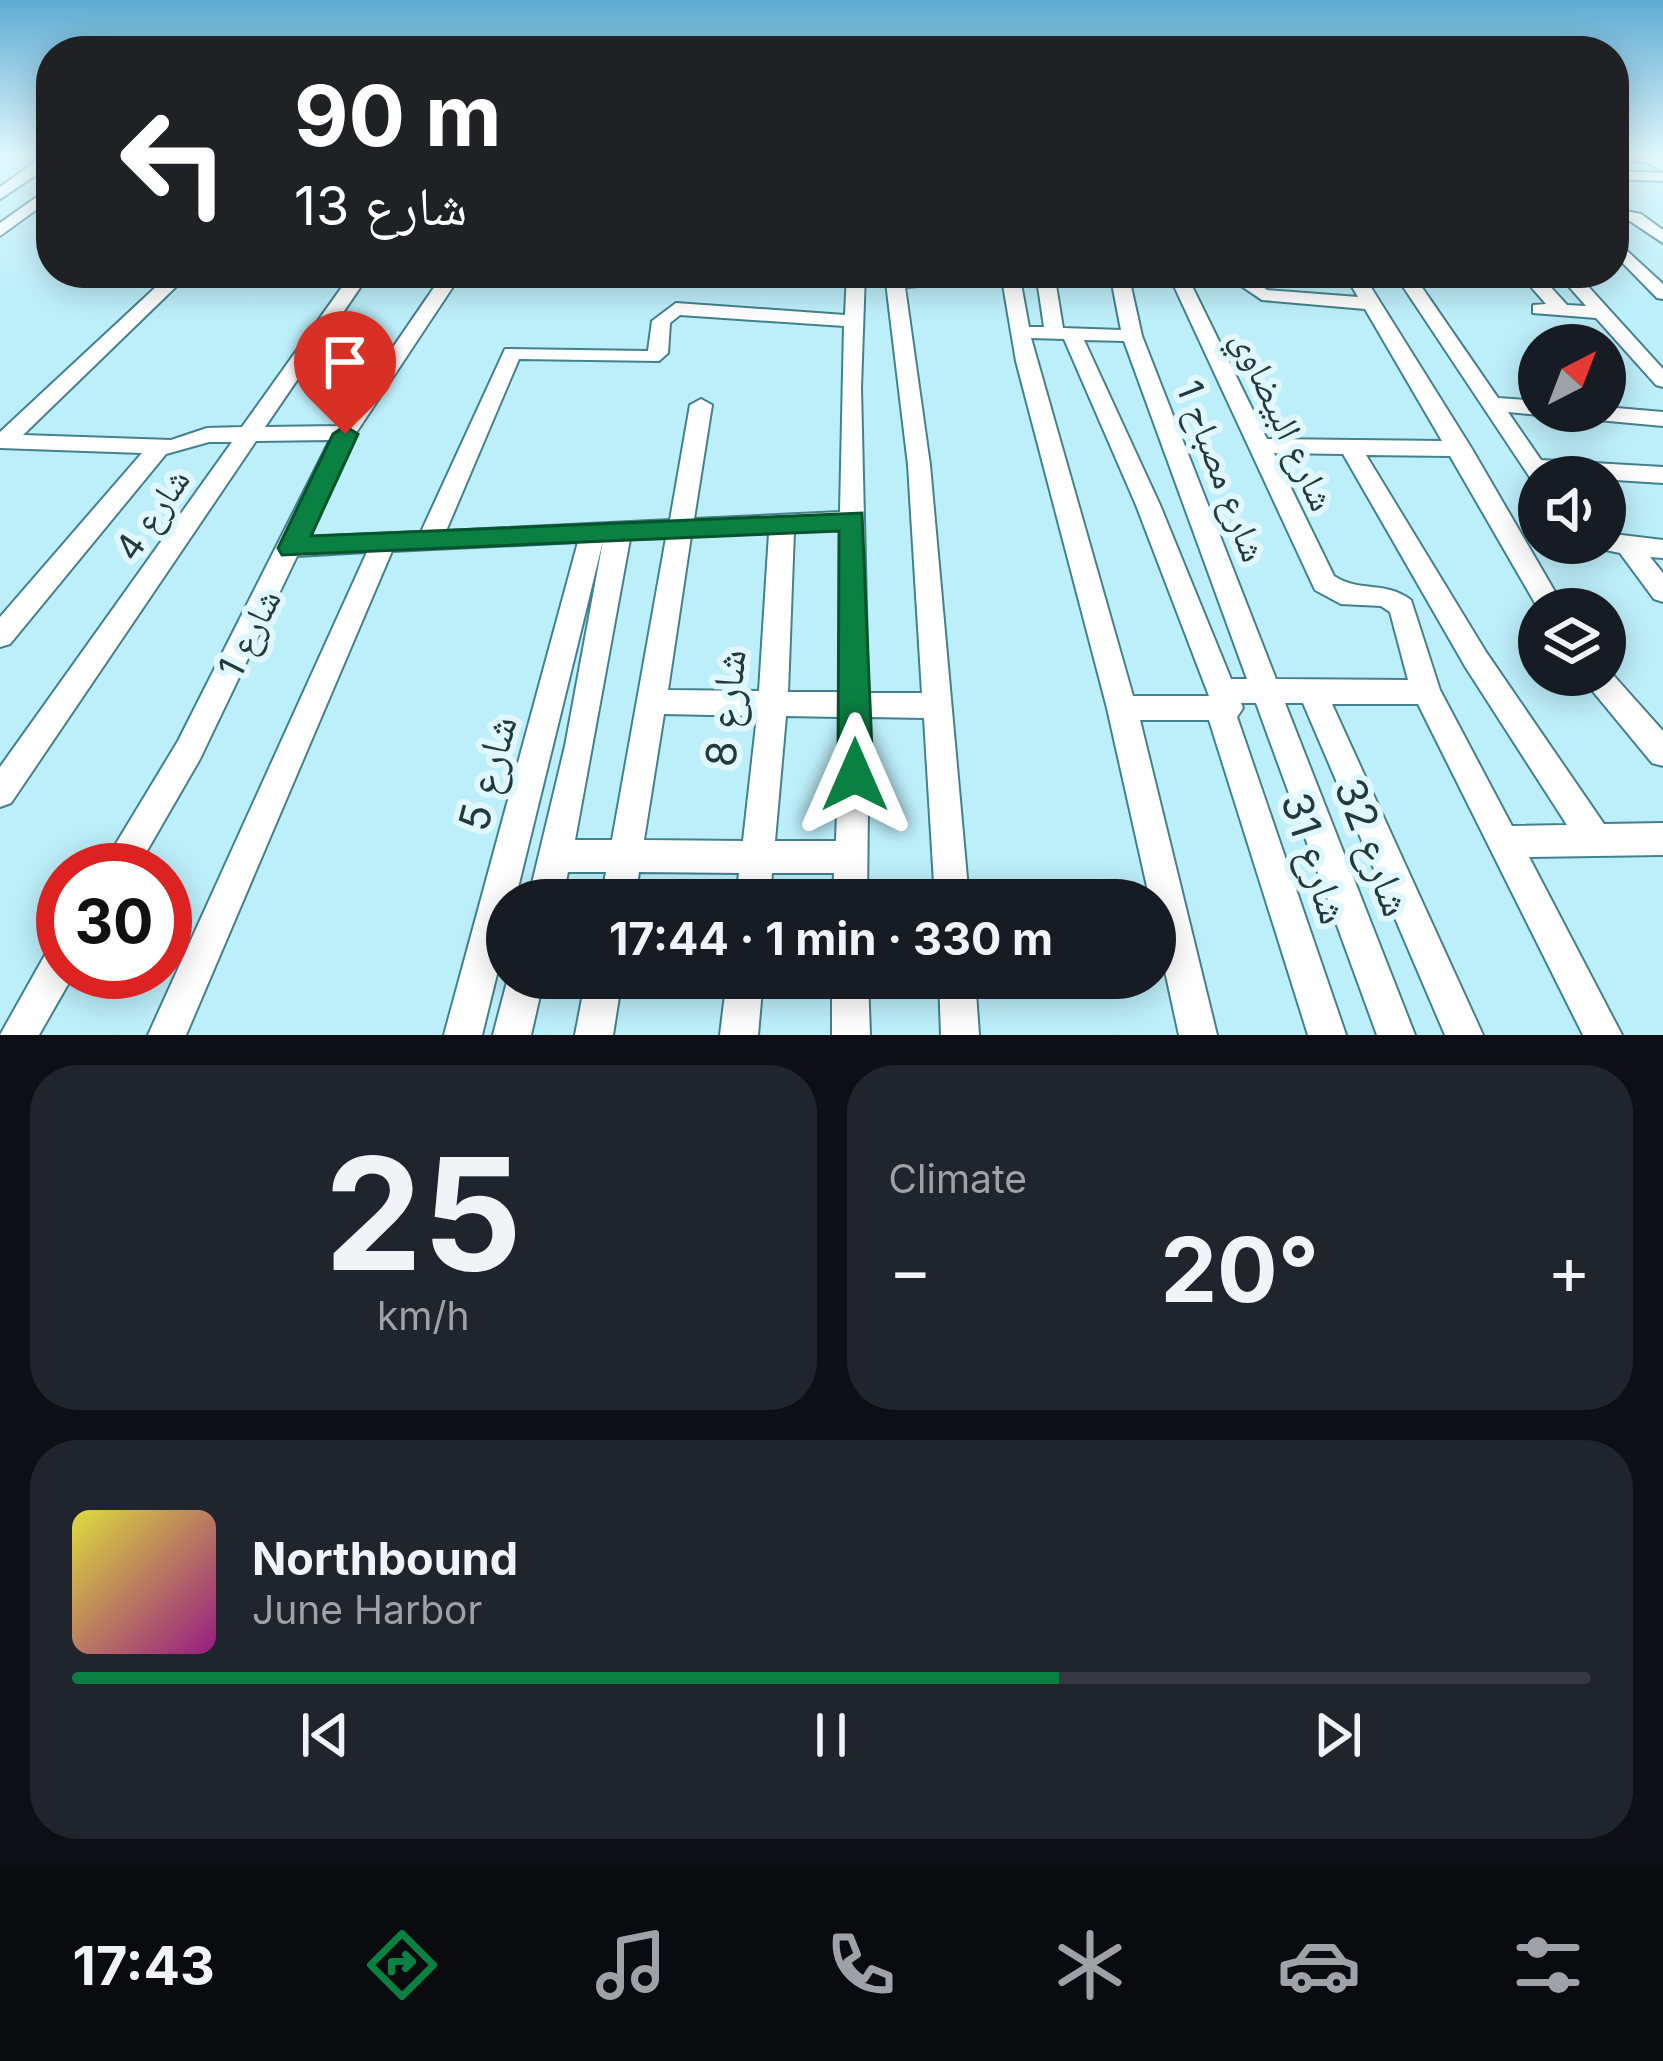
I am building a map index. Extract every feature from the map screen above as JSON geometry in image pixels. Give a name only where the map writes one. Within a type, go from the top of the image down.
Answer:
[{"type":"street","points":[[0,231],[36,203]]},
{"type":"street","points":[[1629,216],[1663,238]]},
{"type":"street","points":[[1629,259],[1663,294]]},
{"type":"street","points":[[2,441],[165,288]]},
{"type":"street","name":"شارع 4","points":[[0,794],[350,288]]},
{"type":"street","name":"شارع 1","points":[[133,843],[189,750],[345,434],[443,288]]},
{"type":"street","points":[[850,879],[855,705],[855,288]]},
{"type":"street","points":[[896,288],[919,465],[951,879]]},
{"type":"street","points":[[1013,288],[1020,332],[1122,708],[1198,1035]]},
{"type":"street","name":"شارع 31","points":[[1049,288],[1062,333],[1223,703],[1327,1035]]},
{"type":"street","name":"شارع مصباح 1","points":[[1122,288],[1132,336],[1266,691]]},
{"type":"street","name":"شارع البيضاوي","points":[[1185,288],[1324,584],[1334,592],[1381,595],[1398,602],[1412,631],[1426,692]]},
{"type":"street","points":[[1253,288],[1262,295],[1371,304]]},
{"type":"street","points":[[1312,288],[1323,300]]},
{"type":"street","points":[[1361,288],[1541,588]]},
{"type":"street","points":[[1413,288],[1526,456]]},
{"type":"street","points":[[1542,288],[1562,310]]},
{"type":"street","points":[[1580,288],[1663,381]]},
{"type":"street","points":[[430,540],[512,352],[652,357],[658,353],[661,321],[676,309],[854,321]]},
{"type":"street","points":[[1540,309],[1602,313]]},
{"type":"street","points":[[1020,332],[1132,336]]},
{"type":"street","points":[[1634,348],[1663,350]]},
{"type":"street","points":[[1492,404],[1518,406]]},
{"type":"street","points":[[622,879],[701,405]]},
{"type":"street","points":[[1626,415],[1663,418]]},
{"type":"street","points":[[2,441],[179,447],[207,435],[345,434]]},
{"type":"street","points":[[1261,446],[1461,449]]},
{"type":"street","points":[[0,636],[160,447]]},
{"type":"street","points":[[1350,447],[1476,660],[1597,842]]},
{"type":"street","points":[[1626,474],[1663,475]]},
{"type":"street","points":[[292,548],[853,520]]},
{"type":"street","name":"شارع 8","points":[[755,879],[773,703],[782,523]]},
{"type":"street","points":[[550,879],[606,531]]},
{"type":"street","name":"شارع 5","points":[[463,1035],[606,531]]},
{"type":"street","points":[[1510,532],[1518,533]]},
{"type":"street","points":[[167,1035],[384,542]]},
{"type":"street","points":[[1626,544],[1663,549]]},
{"type":"street","points":[[1626,553],[1663,592]]},
{"type":"street","points":[[1122,708],[1223,703],[1266,691],[1426,692],[1604,1035]]},
{"type":"street","name":"شارع 32","points":[[1266,691],[1396,1035]]},
{"type":"street","points":[[1312,691],[1464,1035]]},
{"type":"street","points":[[1614,696],[1663,753]]},
{"type":"street","points":[[651,702],[939,706]]},
{"type":"street","points":[[1504,842],[1663,839]]},
{"type":"street","points":[[556,856],[849,857]]},
{"type":"street","points":[[18,1035],[39,999]]},
{"type":"street","points":[[512,1035],[521,999]]},
{"type":"street","points":[[593,1035],[600,999]]},
{"type":"street","points":[[739,1035],[743,999]]},
{"type":"street","points":[[850,999],[851,1035]]},
{"type":"street","points":[[958,999],[961,1035]]},
{"type":"route","points":[[345,434],[292,548],[853,520],[855,775]]}]
